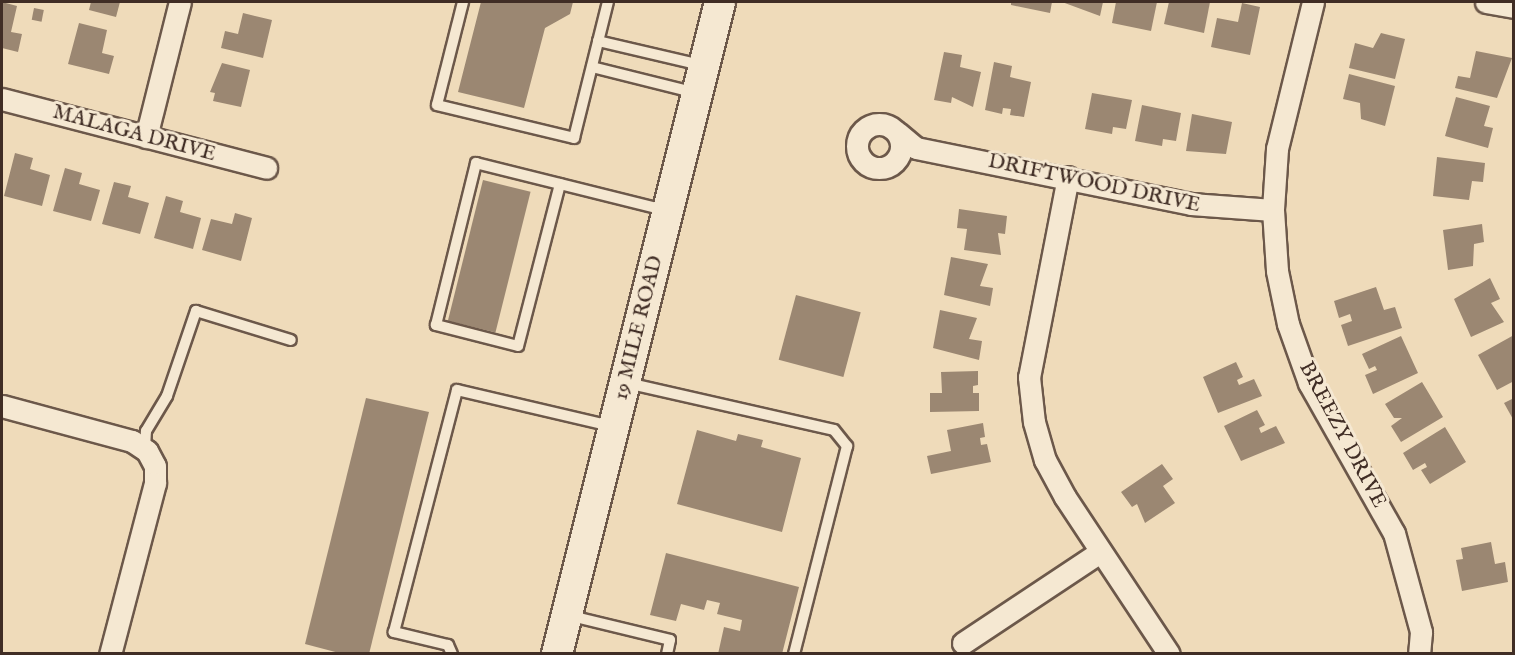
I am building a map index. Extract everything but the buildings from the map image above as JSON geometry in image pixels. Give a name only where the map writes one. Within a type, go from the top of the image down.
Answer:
[{"type":"street","points":[[146,137],[180,2]]},
{"type":"street","name":"19 MILE ROAD","points":[[557,654],[720,2]]},
{"type":"street","name":"BREEZY DRIVE","points":[[1313,2],[1280,132],[1273,210],[1281,291],[1300,359],[1394,533],[1421,632],[1419,654]]},
{"type":"street","points":[[1486,2],[1514,7]]},
{"type":"street","name":"MALAGA DRIVE","points":[[2,99],[266,168]]},
{"type":"street","name":"DRIFTWOOD DRIVE","points":[[916,148],[883,168],[868,166],[857,148],[860,134],[872,125],[886,125],[916,148],[1216,208],[1273,210]]},
{"type":"street","points":[[896,161],[902,148],[897,133]]},
{"type":"street","points":[[1068,177],[1029,377],[1034,422],[1045,460],[1100,552],[1169,654]]},
{"type":"street","points":[[2,406],[132,441],[145,449],[155,466],[155,483],[110,654]]},
{"type":"street","points":[[963,643],[1100,552]]},
{"type":"lane","points":[[463,2],[437,105],[574,138],[608,2]]},
{"type":"lane","points":[[598,41],[701,80]]},
{"type":"lane","points":[[591,66],[701,80]]},
{"type":"lane","points":[[560,184],[518,346],[436,325],[476,163],[668,210]]},
{"type":"lane","points":[[145,449],[146,431],[167,396],[196,311],[291,340]]},
{"type":"lane","points":[[625,382],[834,430],[847,446],[794,654]]},
{"type":"lane","points":[[452,654],[448,645],[394,632],[457,390],[615,427]]},
{"type":"lane","points":[[567,615],[670,640],[667,654]]}]
